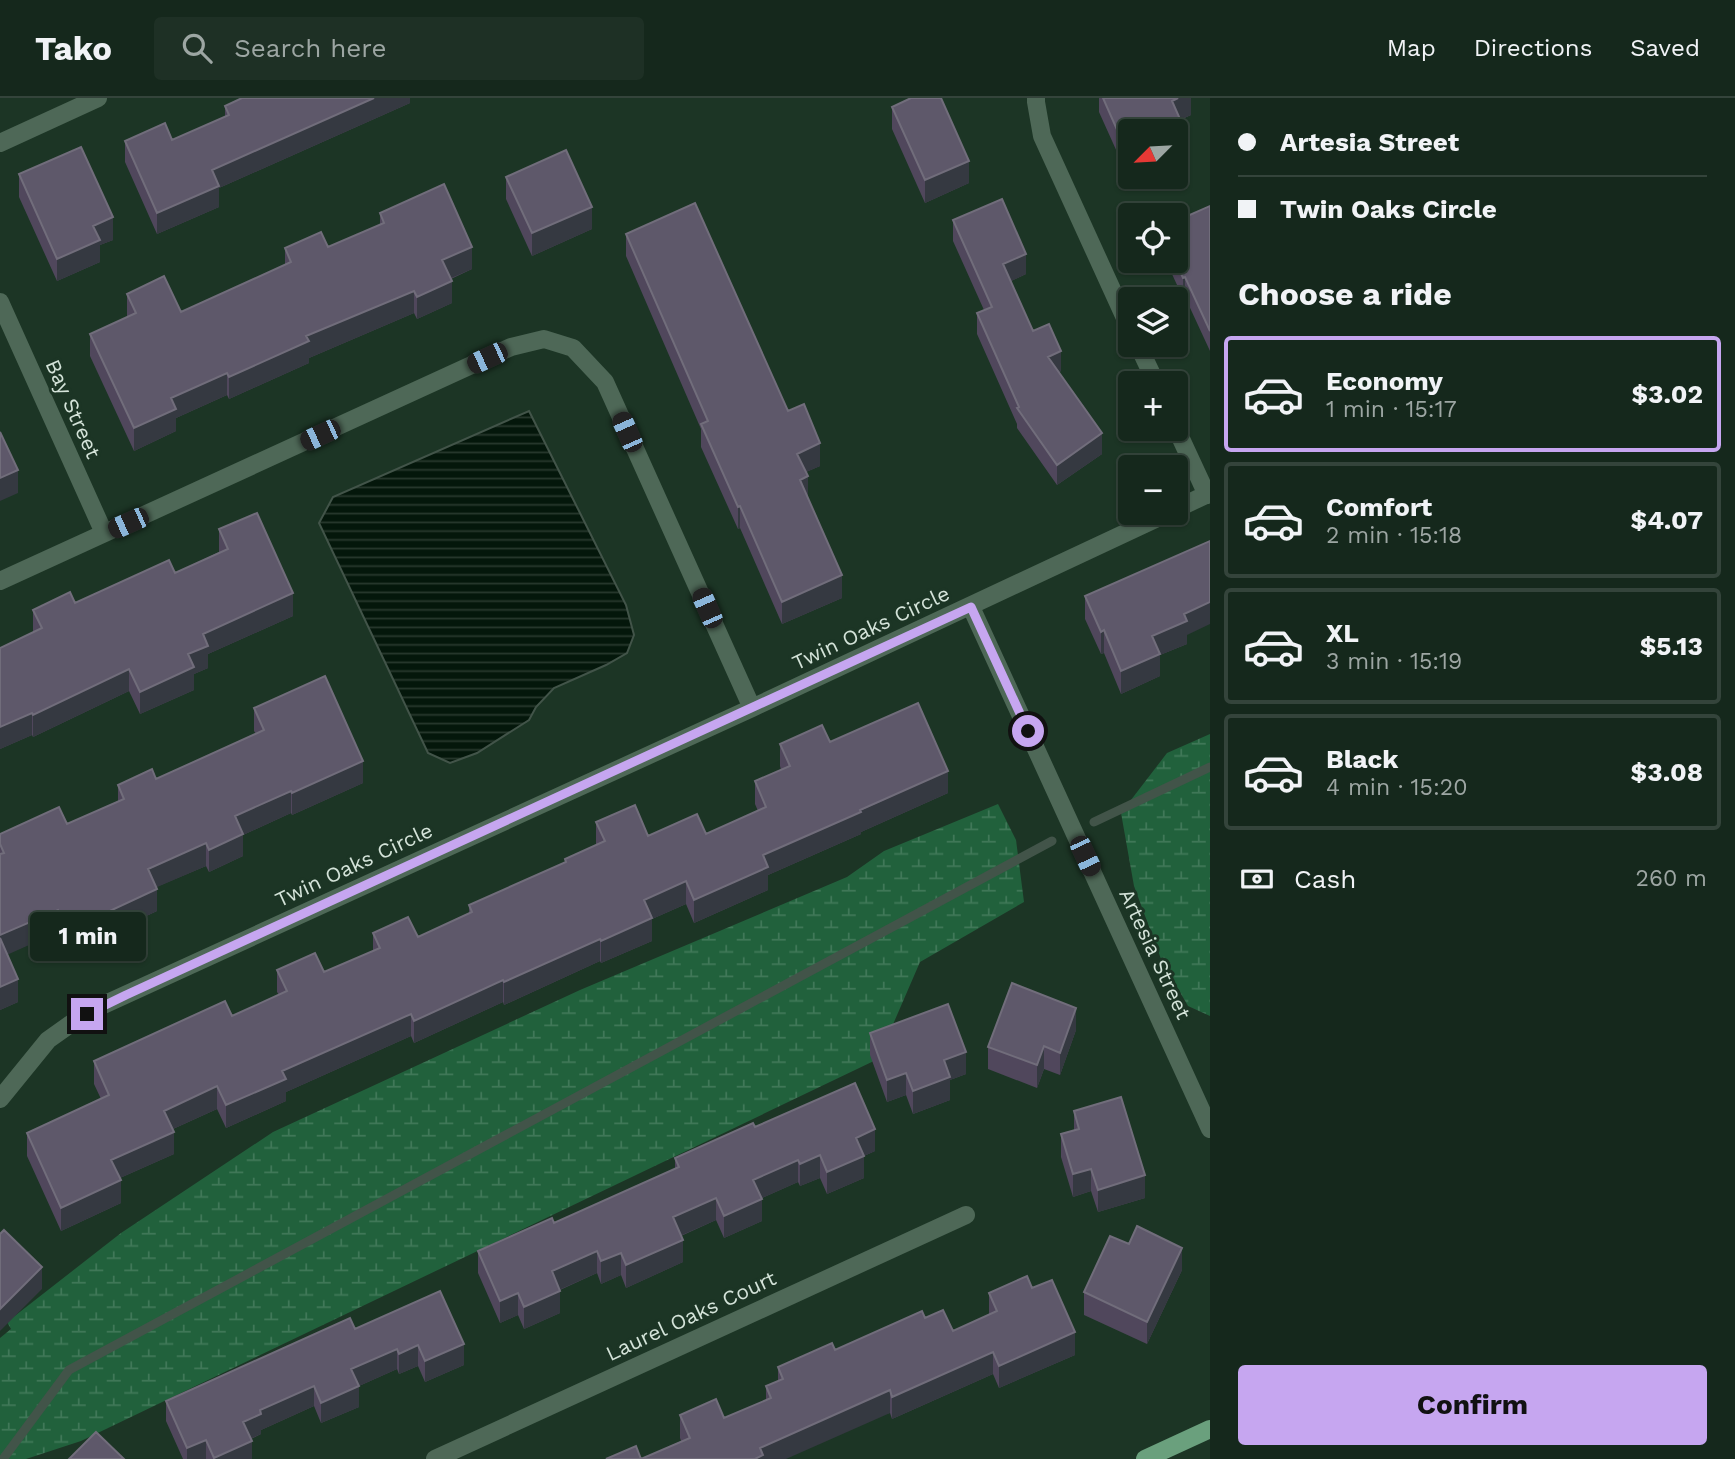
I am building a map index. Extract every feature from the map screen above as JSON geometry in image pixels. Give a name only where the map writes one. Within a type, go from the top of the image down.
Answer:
[{"type":"main road","points":[[1145,1459],[1210,1429]]},
{"type":"street","points":[[0,143],[98,98]]},
{"type":"street","points":[[1036,98],[1042,136],[1118,303]]},
{"type":"street","name":"Bay Street","points":[[0,302],[104,533]]},
{"type":"street","points":[[0,581],[511,347],[544,339],[573,348],[605,382],[752,708]]},
{"type":"street","points":[[1182,441],[1208,494],[1188,503]]},
{"type":"street","name":"Twin Oaks Circle","points":[[0,1099],[48,1040],[101,1006],[971,607],[1143,525]]},
{"type":"street","name":"Artesia Street","points":[[971,607],[1210,1129]]},
{"type":"street","name":"Laurel Oaks Court","points":[[435,1459],[966,1215]]},
{"type":"green space","points":[[1210,734],[1210,1016],[1188,1006],[1161,959],[1134,886],[1121,813],[1167,753]]},
{"type":"green space","points":[[998,804],[1016,840],[1024,902],[920,962],[878,1059],[81,1441],[26,1459],[0,1459],[0,1338],[11,1329],[7,1322],[121,1233],[273,1132],[580,990],[847,877],[884,851]]},
{"type":"shaded area","points":[[529,411],[626,605],[634,635],[627,653],[554,688],[536,707],[529,720],[477,753],[450,763],[428,753],[319,523],[333,497]]},
{"type":"building","points":[[242,98],[374,98],[212,170],[219,186],[157,213],[125,141],[165,123],[172,140],[229,115],[225,106]]},
{"type":"building","points":[[911,98],[941,98],[969,161],[925,180],[892,107]]},
{"type":"building","points":[[1103,98],[1178,98],[1172,101],[1180,119],[1118,119],[1118,132]]},
{"type":"building","points":[[81,147],[113,217],[93,226],[100,240],[57,259],[19,174]]},
{"type":"building","points":[[566,150],[592,207],[532,233],[506,177]]},
{"type":"building","points":[[444,184],[472,247],[442,260],[452,281],[417,297],[414,291],[306,336],[309,341],[229,377],[227,373],[171,398],[176,409],[134,428],[90,334],[136,313],[127,294],[164,276],[181,312],[291,262],[285,248],[321,232],[328,247],[384,223],[380,213]]},
{"type":"building","points":[[1002,199],[1026,254],[1003,264],[1033,331],[1049,324],[1061,351],[1048,357],[1102,433],[1057,465],[1017,408],[1019,407],[977,313],[992,307],[953,220]]},
{"type":"building","points":[[695,203],[788,411],[804,404],[820,443],[797,454],[808,476],[800,480],[842,575],[782,602],[701,424],[708,421],[626,234]]},
{"type":"building","points":[[1210,206],[1210,331],[1181,273],[1188,273],[1188,216]]},
{"type":"building","points":[[0,432],[18,470],[0,478]]},
{"type":"building","points":[[257,513],[293,593],[203,634],[208,646],[188,654],[194,667],[140,692],[129,669],[33,715],[32,713],[0,727],[0,648],[42,628],[33,610],[70,592],[75,603],[169,560],[175,573],[228,549],[219,529]]},
{"type":"building","points":[[1210,541],[1210,602],[1184,614],[1187,621],[1152,636],[1160,654],[1121,671],[1104,630],[1101,632],[1085,596]]},
{"type":"building","points":[[325,676],[363,761],[235,816],[243,834],[209,850],[206,843],[148,869],[157,889],[67,931],[58,910],[0,935],[0,854],[4,853],[0,834],[59,807],[67,824],[124,799],[118,785],[152,769],[156,779],[264,730],[254,708]]},
{"type":"building","points":[[918,703],[948,771],[763,855],[768,867],[694,900],[686,881],[644,900],[652,918],[504,982],[503,980],[414,1021],[411,1014],[282,1071],[286,1079],[226,1105],[217,1086],[164,1111],[174,1132],[111,1160],[121,1180],[61,1208],[27,1133],[109,1095],[94,1061],[225,1001],[232,1016],[287,991],[277,970],[315,953],[324,972],[380,948],[373,933],[408,917],[418,937],[472,912],[469,905],[566,862],[565,859],[605,841],[596,822],[635,805],[648,836],[697,814],[706,834],[766,807],[755,781],[790,766],[780,744],[822,725],[830,742]]},
{"type":"building","points":[[0,938],[18,979],[0,987]]},
{"type":"building","points":[[1012,983],[1076,1008],[1060,1053],[1044,1046],[1037,1065],[988,1047]]},
{"type":"building","points":[[948,1004],[966,1052],[944,1060],[950,1077],[913,1091],[906,1073],[887,1080],[870,1033]]},
{"type":"building","points":[[855,1083],[875,1129],[856,1138],[864,1156],[827,1172],[820,1155],[800,1164],[798,1160],[753,1180],[762,1199],[724,1216],[716,1198],[673,1217],[683,1240],[626,1265],[621,1253],[601,1261],[597,1251],[552,1271],[560,1291],[524,1307],[518,1293],[500,1301],[478,1251],[552,1218],[554,1223],[679,1167],[675,1158],[753,1123],[755,1127]]},
{"type":"building","points":[[1121,1097],[1145,1175],[1098,1190],[1091,1169],[1073,1174],[1061,1134],[1079,1129],[1074,1111]]},
{"type":"building","points":[[1137,1226],[1182,1248],[1147,1322],[1084,1292],[1110,1236],[1129,1244]]},
{"type":"building","points":[[4,1230],[42,1267],[0,1309],[0,1234]]},
{"type":"building","points":[[1027,1276],[1032,1288],[1052,1280],[1075,1332],[999,1366],[993,1352],[892,1397],[890,1390],[760,1448],[763,1455],[755,1459],[641,1459],[690,1438],[680,1415],[716,1399],[724,1418],[771,1398],[766,1386],[783,1379],[778,1367],[832,1343],[835,1350],[922,1311],[925,1318],[943,1310],[953,1331],[997,1311],[989,1293]]},
{"type":"building","points":[[440,1291],[464,1344],[425,1361],[418,1345],[399,1354],[397,1349],[351,1369],[359,1386],[321,1403],[314,1386],[260,1410],[261,1414],[243,1422],[252,1441],[214,1458],[206,1440],[187,1448],[166,1401],[350,1318],[355,1329]]},
{"type":"building","points":[[96,1432],[124,1459],[69,1459]]},
{"type":"building","points":[[636,1446],[641,1459],[606,1459]]},
{"type":"waterway","points":[[1094,822],[1210,767]]},
{"type":"waterway","points":[[3,1459],[69,1370],[1052,841]]},
{"type":"route","points":[[87,1014],[971,607],[1028,731]]}]
